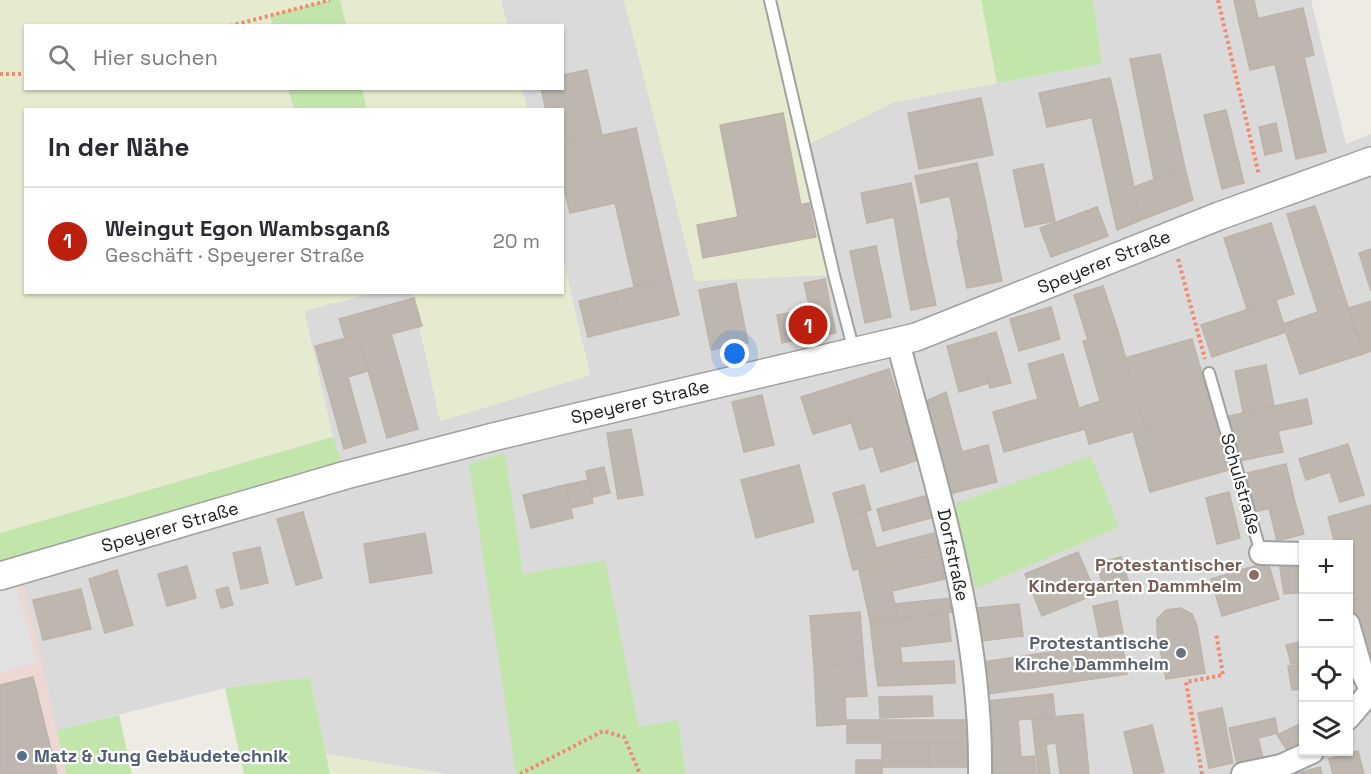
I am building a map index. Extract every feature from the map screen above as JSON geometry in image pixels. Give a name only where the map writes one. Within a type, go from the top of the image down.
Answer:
[{"type":"street","name":"Speyerer Straße","points":[[0,576],[346,475],[552,422],[898,342],[938,330],[1264,198],[1371,161]]},
{"type":"street","name":"Dorfstraße","points":[[898,342],[942,504],[957,571],[972,653],[980,742],[980,774]]},
{"type":"street","name":"Schulstraße","points":[[1261,553],[1299,554]]},
{"type":"street","points":[[1353,641],[1361,669],[1371,690],[1353,712]]},
{"type":"street","points":[[1243,774],[1281,766],[1303,756]]},
{"type":"lane","points":[[770,0],[854,351]]},
{"type":"lane","name":"Schulstraße","points":[[1209,373],[1261,553]]},
{"type":"path","points":[[238,24],[330,0]]},
{"type":"path","points":[[1218,0],[1264,198]]},
{"type":"path","points":[[0,74],[24,74]]},
{"type":"path","points":[[1171,236],[1209,373]]},
{"type":"path","points":[[1202,774],[1186,682],[1223,675],[1216,633]]},
{"type":"path","points":[[520,774],[603,731],[624,737],[640,774]]},
{"type":"shaded area","points":[[501,0],[624,0],[656,122],[805,146],[894,102],[1102,64],[1093,0],[1311,0],[1346,144],[1371,134],[1371,774],[686,774],[678,720],[520,774],[446,774],[326,754],[310,677],[225,688],[57,730],[66,774],[0,774],[0,533],[333,437],[304,311],[369,294],[412,294],[441,421],[590,375],[564,263],[564,108],[527,108],[522,90],[564,90],[564,24],[507,24]]},
{"type":"shaded area","points":[[20,571],[66,774],[0,774],[0,577]]},
{"type":"shaded area","points":[[17,587],[37,663],[0,673],[0,591]]},
{"type":"green space","points":[[0,0],[501,0],[507,24],[24,24],[24,90],[522,90],[527,108],[24,108],[24,294],[369,294],[304,311],[333,437],[0,533]]},
{"type":"green space","points":[[330,0],[340,0],[346,24],[272,24],[270,15]]},
{"type":"green space","points":[[624,0],[981,0],[997,83],[894,102],[805,146],[834,275],[695,281]]},
{"type":"green space","points":[[981,0],[1093,0],[1102,64],[997,83]]},
{"type":"green space","points":[[288,90],[362,90],[367,108],[294,108]]},
{"type":"green space","points":[[564,263],[590,375],[440,421],[412,294],[564,294]]},
{"type":"green space","points":[[333,437],[341,461],[0,562],[0,533]]},
{"type":"green space","points":[[505,453],[523,574],[605,560],[639,727],[678,720],[686,774],[516,774],[469,464]]},
{"type":"green space","points":[[1091,456],[1119,527],[975,589],[954,504]]},
{"type":"green space","points":[[310,677],[330,774],[244,774],[225,688]]},
{"type":"green space","points":[[119,715],[132,774],[66,774],[57,730]]},
{"type":"green space","points":[[326,754],[446,774],[330,774]]},
{"type":"building","points":[[1234,0],[1254,0],[1258,18],[1239,23]]},
{"type":"building","points":[[1303,8],[1314,55],[1250,70],[1239,23]]},
{"type":"building","points":[[1160,54],[1185,168],[1154,179],[1130,59]]},
{"type":"building","points":[[1304,57],[1316,109],[1287,116],[1275,64]]},
{"type":"building","points":[[587,70],[602,135],[564,144],[564,108],[546,108],[541,90],[564,90],[564,75]]},
{"type":"building","points":[[1110,78],[1118,112],[1047,127],[1039,93]]},
{"type":"building","points":[[981,98],[993,155],[919,169],[908,113]]},
{"type":"building","points":[[1316,109],[1326,152],[1296,159],[1287,116]]},
{"type":"building","points":[[1226,110],[1244,183],[1222,189],[1204,115]]},
{"type":"building","points":[[1118,112],[1141,220],[1117,230],[1092,118]]},
{"type":"building","points":[[783,113],[801,205],[738,217],[720,125]]},
{"type":"building","points":[[1276,123],[1282,151],[1265,155],[1259,127]]},
{"type":"building","points":[[636,128],[670,278],[634,286],[615,203],[570,213],[564,189],[564,144]]},
{"type":"building","points":[[977,163],[992,233],[959,240],[950,196],[921,203],[915,176]]},
{"type":"building","points":[[1043,164],[1055,221],[1025,227],[1013,170]]},
{"type":"building","points":[[1185,168],[1193,200],[1141,220],[1134,187]]},
{"type":"building","points":[[911,183],[925,254],[901,258],[894,217],[867,223],[861,193]]},
{"type":"building","points":[[809,203],[816,237],[703,258],[697,225]]},
{"type":"building","points":[[1315,206],[1334,263],[1305,272],[1287,214]]},
{"type":"building","points":[[1097,207],[1108,236],[1051,257],[1040,228]]},
{"type":"building","points":[[1271,223],[1294,294],[1247,309],[1224,238]]},
{"type":"building","points":[[992,233],[1002,281],[967,288],[957,240]]},
{"type":"building","points":[[876,246],[891,317],[865,323],[850,251]]},
{"type":"building","points":[[1371,249],[1371,291],[1359,253]]},
{"type":"building","points":[[925,254],[936,305],[911,310],[901,258]]},
{"type":"building","points":[[1334,263],[1363,354],[1300,374],[1283,324],[1318,312],[1305,272]]},
{"type":"building","points":[[670,278],[679,315],[624,328],[615,292]]},
{"type":"building","points":[[825,279],[830,305],[810,309],[804,283]]},
{"type":"building","points":[[736,283],[748,343],[711,350],[699,290]]},
{"type":"building","points":[[1103,286],[1118,331],[1088,340],[1074,295]]},
{"type":"building","points":[[615,292],[624,328],[588,337],[579,301]]},
{"type":"building","points":[[414,298],[422,326],[391,334],[407,390],[376,398],[358,335],[345,338],[339,319]]},
{"type":"building","points":[[1276,300],[1286,332],[1212,357],[1201,325]]},
{"type":"building","points":[[1371,301],[1371,351],[1363,354],[1349,308]]},
{"type":"building","points":[[830,305],[836,333],[782,343],[777,315]]},
{"type":"building","points":[[1051,307],[1060,339],[1019,351],[1010,319]]},
{"type":"building","points":[[1118,331],[1145,428],[1089,444],[1079,408],[1100,401],[1083,341]]},
{"type":"building","points":[[996,332],[1011,383],[990,388],[976,338]]},
{"type":"building","points":[[358,335],[368,371],[348,377],[355,403],[333,409],[315,346]]},
{"type":"building","points":[[976,338],[989,383],[959,392],[947,346]]},
{"type":"building","points":[[1192,339],[1212,409],[1145,428],[1125,358]]},
{"type":"building","points":[[1063,354],[1085,429],[1004,452],[993,412],[1038,399],[1028,364]]},
{"type":"building","points":[[1266,365],[1274,405],[1243,412],[1235,371]]},
{"type":"building","points":[[889,369],[910,434],[860,450],[839,385]]},
{"type":"building","points":[[839,385],[851,423],[813,434],[801,397]]},
{"type":"building","points":[[407,390],[418,429],[387,438],[376,398]]},
{"type":"building","points":[[946,392],[962,452],[988,445],[997,482],[949,494],[922,403]]},
{"type":"building","points":[[762,395],[774,445],[744,452],[732,402]]},
{"type":"building","points":[[1307,399],[1312,424],[1278,431],[1283,452],[1239,461],[1229,416]]},
{"type":"building","points":[[355,403],[366,442],[344,449],[333,409]]},
{"type":"building","points":[[1212,409],[1229,470],[1150,492],[1133,431]]},
{"type":"building","points":[[631,429],[643,495],[618,499],[607,433]]},
{"type":"building","points":[[910,434],[918,460],[881,472],[873,446]]},
{"type":"building","points":[[1348,444],[1364,495],[1340,502],[1330,472],[1306,480],[1299,459]]},
{"type":"building","points":[[1286,464],[1295,502],[1250,513],[1242,474]]},
{"type":"building","points":[[799,465],[814,522],[756,538],[741,480]]},
{"type":"building","points":[[604,467],[610,493],[592,497],[586,471]]},
{"type":"building","points":[[588,480],[593,503],[571,508],[565,485]]},
{"type":"building","points":[[565,485],[573,518],[531,528],[523,495]]},
{"type":"building","points":[[864,485],[871,510],[840,518],[833,493]]},
{"type":"building","points":[[1229,492],[1240,538],[1217,544],[1206,498]]},
{"type":"building","points":[[925,496],[931,518],[883,531],[877,509]]},
{"type":"building","points":[[1295,502],[1304,534],[1277,541],[1269,508]]},
{"type":"building","points":[[1371,505],[1371,596],[1353,600],[1353,540],[1334,540],[1328,517]]},
{"type":"building","points":[[303,512],[322,578],[296,585],[277,519]]},
{"type":"building","points":[[866,512],[876,548],[849,555],[840,518]]},
{"type":"building","points":[[425,533],[432,573],[370,583],[364,544]]},
{"type":"building","points":[[934,533],[939,551],[853,570],[849,555]]},
{"type":"building","points":[[260,547],[268,583],[241,589],[233,553]]},
{"type":"building","points":[[1078,552],[1096,594],[1042,616],[1025,574]]},
{"type":"building","points":[[939,553],[945,579],[892,591],[898,618],[870,621],[859,570]]},
{"type":"building","points":[[1121,557],[1130,587],[1105,594],[1097,563]]},
{"type":"building","points":[[1268,562],[1279,599],[1222,616],[1211,579]]},
{"type":"building","points":[[1299,565],[1299,592],[1284,594],[1280,567]]},
{"type":"building","points":[[187,566],[196,598],[167,606],[158,574]]},
{"type":"building","points":[[117,570],[133,625],[105,633],[89,579]]},
{"type":"building","points":[[228,587],[233,605],[221,608],[216,590]]},
{"type":"building","points":[[81,589],[91,629],[43,640],[33,600]]},
{"type":"building","points":[[1371,596],[1371,672],[1353,608],[1353,600]]},
{"type":"building","points":[[951,598],[952,612],[898,618],[895,604]]},
{"type":"building","points":[[1117,601],[1123,633],[1099,637],[1093,606]]},
{"type":"building","points":[[1019,604],[1023,636],[982,641],[978,608]]},
{"type":"building","name":"Protestantische Kirche Dammheim","points":[[1180,608],[1192,614],[1197,626],[1205,673],[1166,679],[1157,633],[1157,619],[1166,610]]},
{"type":"building","points":[[860,612],[864,663],[814,667],[810,616]]},
{"type":"building","points":[[948,613],[951,641],[900,647],[897,619]]},
{"type":"building","points":[[897,619],[902,663],[875,664],[870,622]]},
{"type":"building","points":[[1122,641],[1127,674],[988,694],[983,662]]},
{"type":"building","points":[[1299,642],[1299,663],[1291,664],[1286,645]]},
{"type":"building","points":[[954,661],[955,683],[878,686],[875,664]]},
{"type":"building","points":[[864,663],[867,696],[845,697],[846,724],[817,726],[814,667]]},
{"type":"building","points":[[1299,665],[1299,689],[1292,690],[1288,666]]},
{"type":"building","points":[[33,677],[57,774],[0,774],[0,685]]},
{"type":"building","points":[[1053,694],[1055,716],[1018,720],[1021,757],[1034,756],[1036,774],[994,774],[987,701]]},
{"type":"building","points":[[932,696],[933,716],[880,718],[879,697]]},
{"type":"building","points":[[1222,708],[1233,763],[1209,768],[1198,713]]},
{"type":"building","points":[[1083,714],[1089,774],[1060,774],[1056,743],[1035,746],[1032,719]]},
{"type":"building","points":[[1275,718],[1278,733],[1258,738],[1263,758],[1237,764],[1229,728]]},
{"type":"building","points":[[847,720],[967,720],[967,743],[847,743]]},
{"type":"building","points":[[1299,724],[1299,748],[1289,753],[1277,735]]},
{"type":"building","points":[[1152,725],[1164,772],[1134,774],[1124,732]]},
{"type":"building","points":[[882,743],[929,743],[929,767],[882,767]]},
{"type":"building","points":[[929,743],[967,743],[967,767],[929,767]]},
{"type":"building","points":[[1046,744],[1050,774],[1038,774],[1035,746]]},
{"type":"building","points":[[1358,751],[1364,774],[1333,774],[1329,759],[1353,756],[1353,752]]},
{"type":"building","points":[[856,760],[882,760],[882,774],[856,774]]},
{"type":"building","points":[[1320,767],[1322,774],[1295,774]]},
{"type":"place","name":"Weingut Egon Wambsganß","points":[[808,325]]},
{"type":"place","name":"Protestantischer Kindergarten Dammheim","points":[[1254,575]]},
{"type":"place","name":"Protestantische Kirche Dammheim","points":[[1181,653]]},
{"type":"place","name":"Matz & Jung Gebäudetechnik","points":[[22,756]]}]
